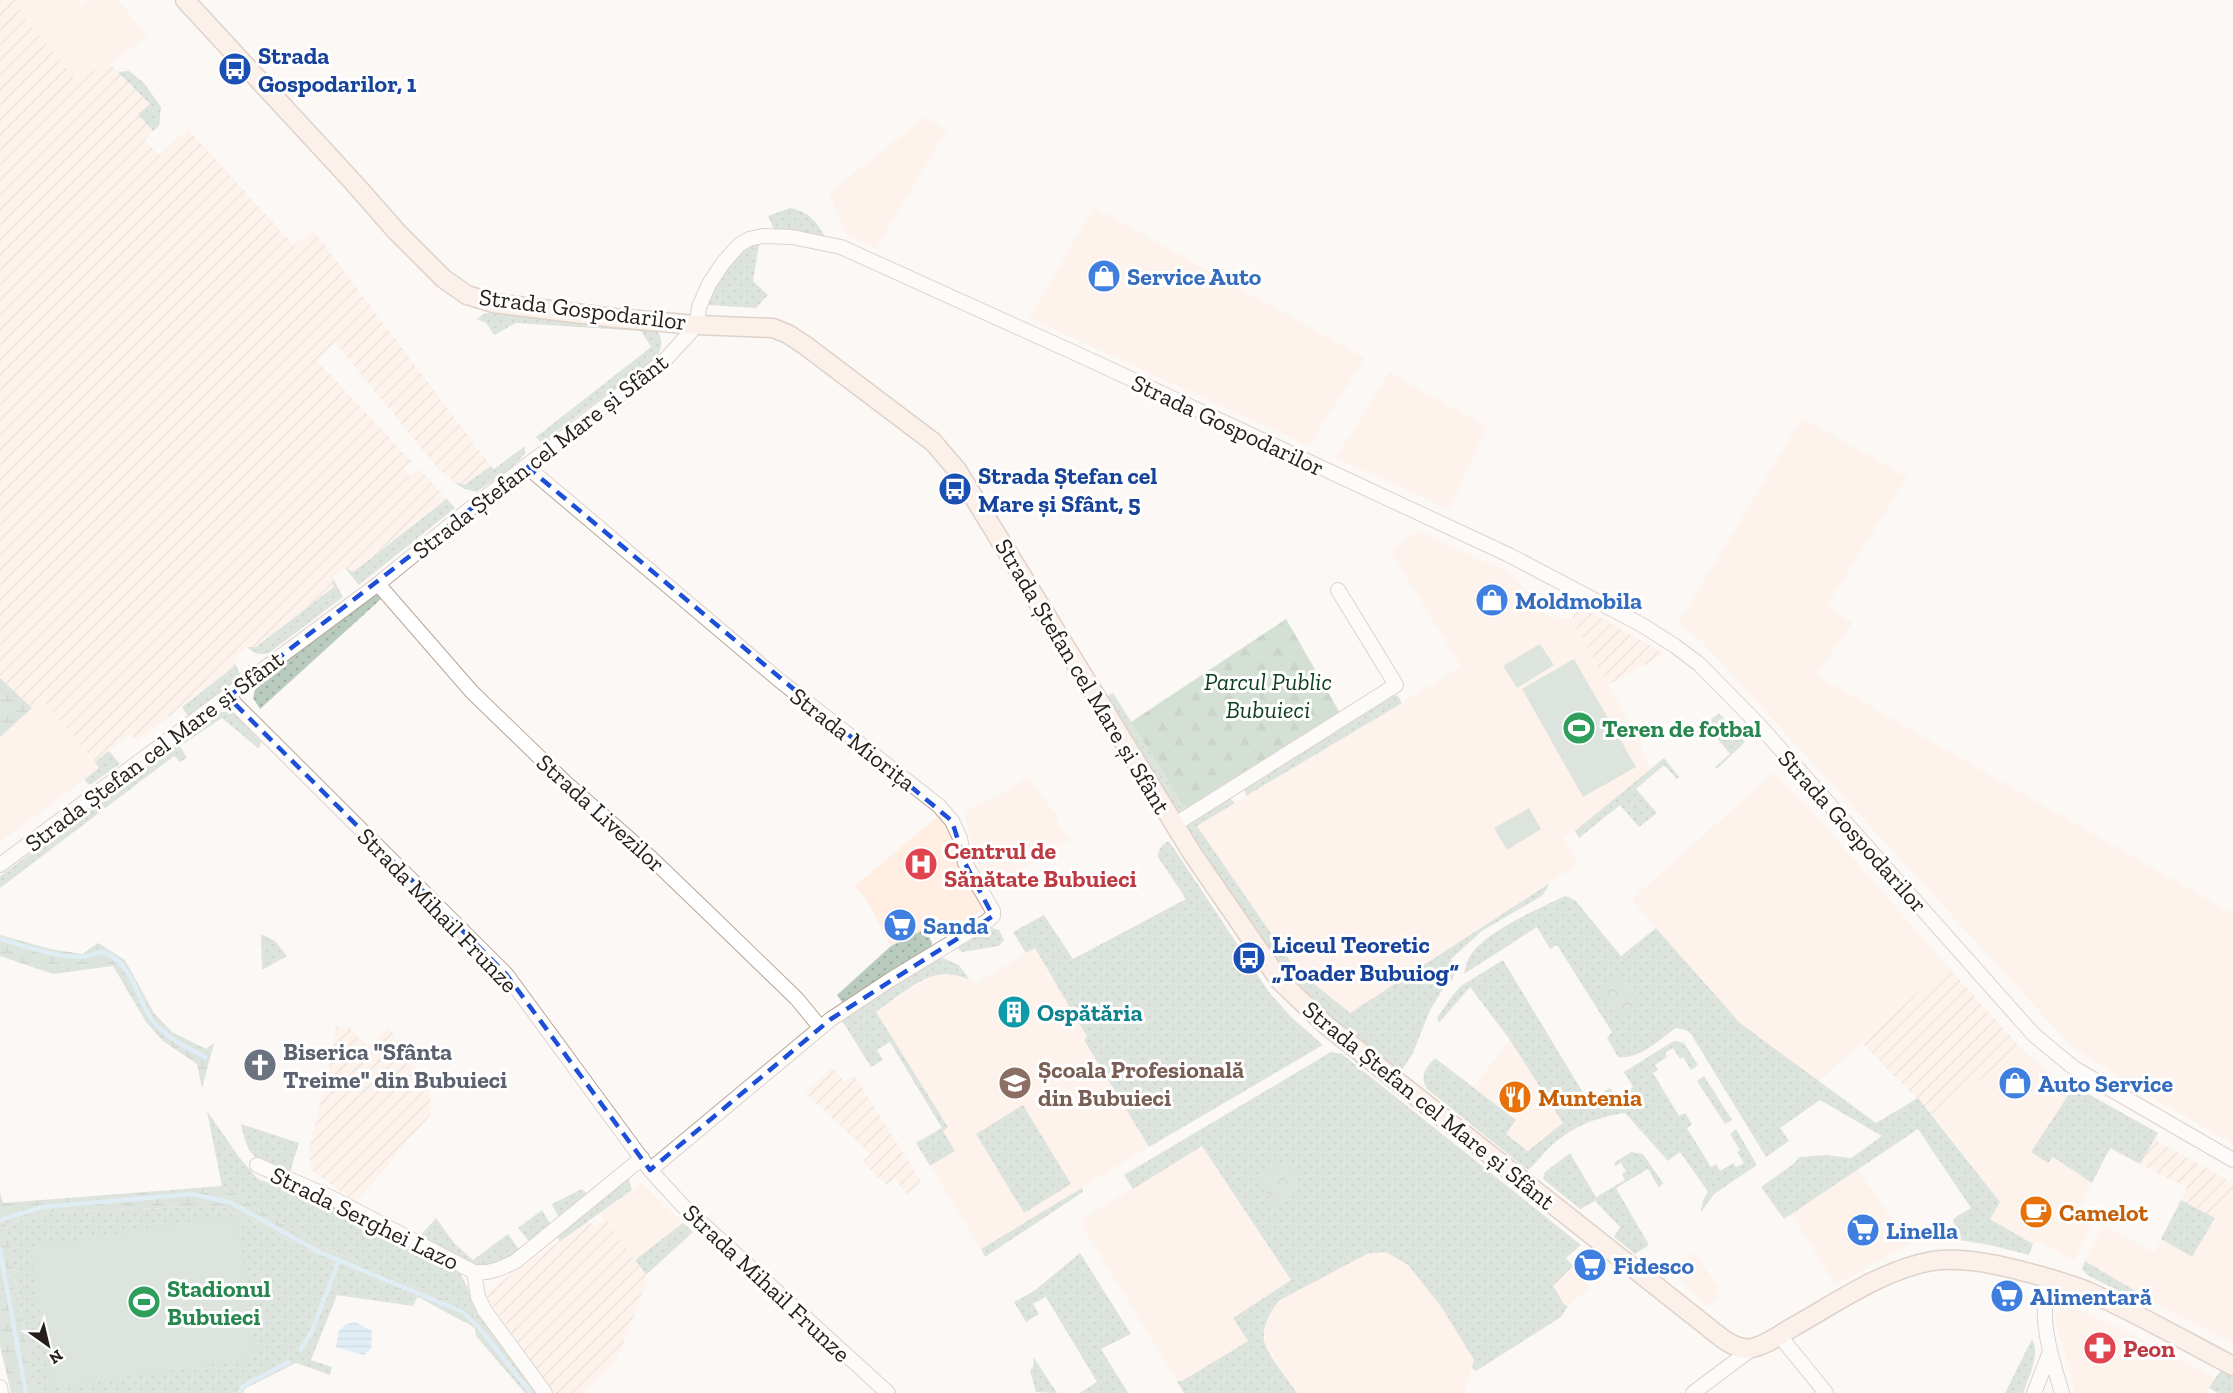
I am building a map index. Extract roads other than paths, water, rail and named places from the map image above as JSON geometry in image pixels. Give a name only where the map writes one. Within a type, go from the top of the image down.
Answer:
[{"type":"street","name":"Strada Gospodarilor","points":[[185,0],[397,232],[444,279],[461,291],[493,303],[697,325],[699,307],[709,284],[723,263],[739,245],[749,239],[763,236],[792,237],[841,247],[1509,555],[1642,625],[1699,664],[1728,692],[2034,1035],[2054,1054],[2074,1068],[2233,1160]]},
{"type":"street","name":"Strada Ștefan cel Mare și Sfânt","points":[[0,865],[378,584],[526,466],[665,360],[697,325],[773,328],[788,334],[933,442],[947,456],[968,486],[1174,825],[1269,966],[1291,993],[1310,1011],[1723,1339],[1735,1347],[1753,1348]]},
{"type":"street","name":"Strada Miorița","points":[[526,466],[769,672],[939,806],[952,821],[960,838],[965,863],[993,911],[993,916],[826,1023]]},
{"type":"street","name":"Strada Livezilor","points":[[378,584],[472,692],[566,783],[693,898],[797,999],[826,1023]]},
{"type":"street","points":[[1174,825],[1396,686],[1338,590]]},
{"type":"street","name":"Strada Mihail Frunze","points":[[228,697],[506,974],[646,1164],[706,1229],[888,1393]]},
{"type":"street","points":[[474,1272],[493,1272],[516,1261],[646,1164],[826,1023]]},
{"type":"street","name":"Strada Serghei Lazo","points":[[257,1165],[332,1198],[474,1272],[478,1297],[485,1311],[545,1393]]},
{"type":"street","points":[[1693,1393],[1753,1348],[1884,1278],[1907,1267],[1933,1261],[1980,1262],[2047,1277],[2087,1292],[2233,1366]]},
{"type":"street","points":[[2047,1277],[2045,1317],[2050,1352],[2062,1393]]},
{"type":"street","points":[[1779,1335],[1826,1393]]},
{"type":"street","points":[[2034,1393],[2050,1352]]},
{"type":"street","points":[[0,1387],[2,1393]]},
{"type":"water","points":[[355,1322],[372,1331],[371,1348],[364,1355],[336,1347],[339,1330]]},
{"type":"waterway","points":[[0,939],[61,955],[85,957],[98,952],[106,953],[125,969],[158,1027],[177,1042],[205,1057]]},
{"type":"waterway","points":[[0,1220],[42,1207],[192,1194],[232,1203],[321,1253],[463,1312],[482,1331],[531,1393]]},
{"type":"waterway","points":[[0,1250],[26,1393]]},
{"type":"waterway","points":[[301,1349],[311,1333],[339,1260]]},
{"type":"waterway","points":[[239,1393],[243,1386],[289,1362]]},
{"type":"place","name":"Strada Gospodarilor, 1","points":[[235,69]]},
{"type":"place","name":"Service Auto","points":[[1104,276]]},
{"type":"place","name":"Strada Ștefan cel Mare și Sfânt, 5","points":[[955,489]]},
{"type":"place","name":"Moldmobila","points":[[1492,600]]},
{"type":"place","name":"Teren de fotbal","points":[[1579,728]]},
{"type":"place","name":"Centrul de Sănătate Bubuieci","points":[[921,864]]},
{"type":"place","name":"Sanda","points":[[900,925]]},
{"type":"place","name":"Liceul Teoretic „Toader Bubuiog“","points":[[1249,958]]},
{"type":"place","name":"Ospătăria","points":[[1014,1012]]},
{"type":"place","name":"Biserica \"Sfânta Treime\" din Bubuieci","points":[[260,1065]]},
{"type":"place","name":"Școala Profesională din Bubuieci","points":[[1015,1083]]},
{"type":"place","name":"Auto Service","points":[[2015,1083]]},
{"type":"place","name":"Muntenia","points":[[1515,1097]]},
{"type":"place","name":"Camelot","points":[[2036,1212]]},
{"type":"place","name":"Linella","points":[[1863,1230]]},
{"type":"place","name":"Fidesco","points":[[1590,1265]]},
{"type":"place","name":"Alimentară","points":[[2007,1296]]},
{"type":"place","name":"Stadionul Bubuieci","points":[[144,1302]]},
{"type":"place","name":"Peon","points":[[2100,1348]]},
{"type":"park label","name":"Parcul Public Bubuieci","points":[[1268,695]]}]
